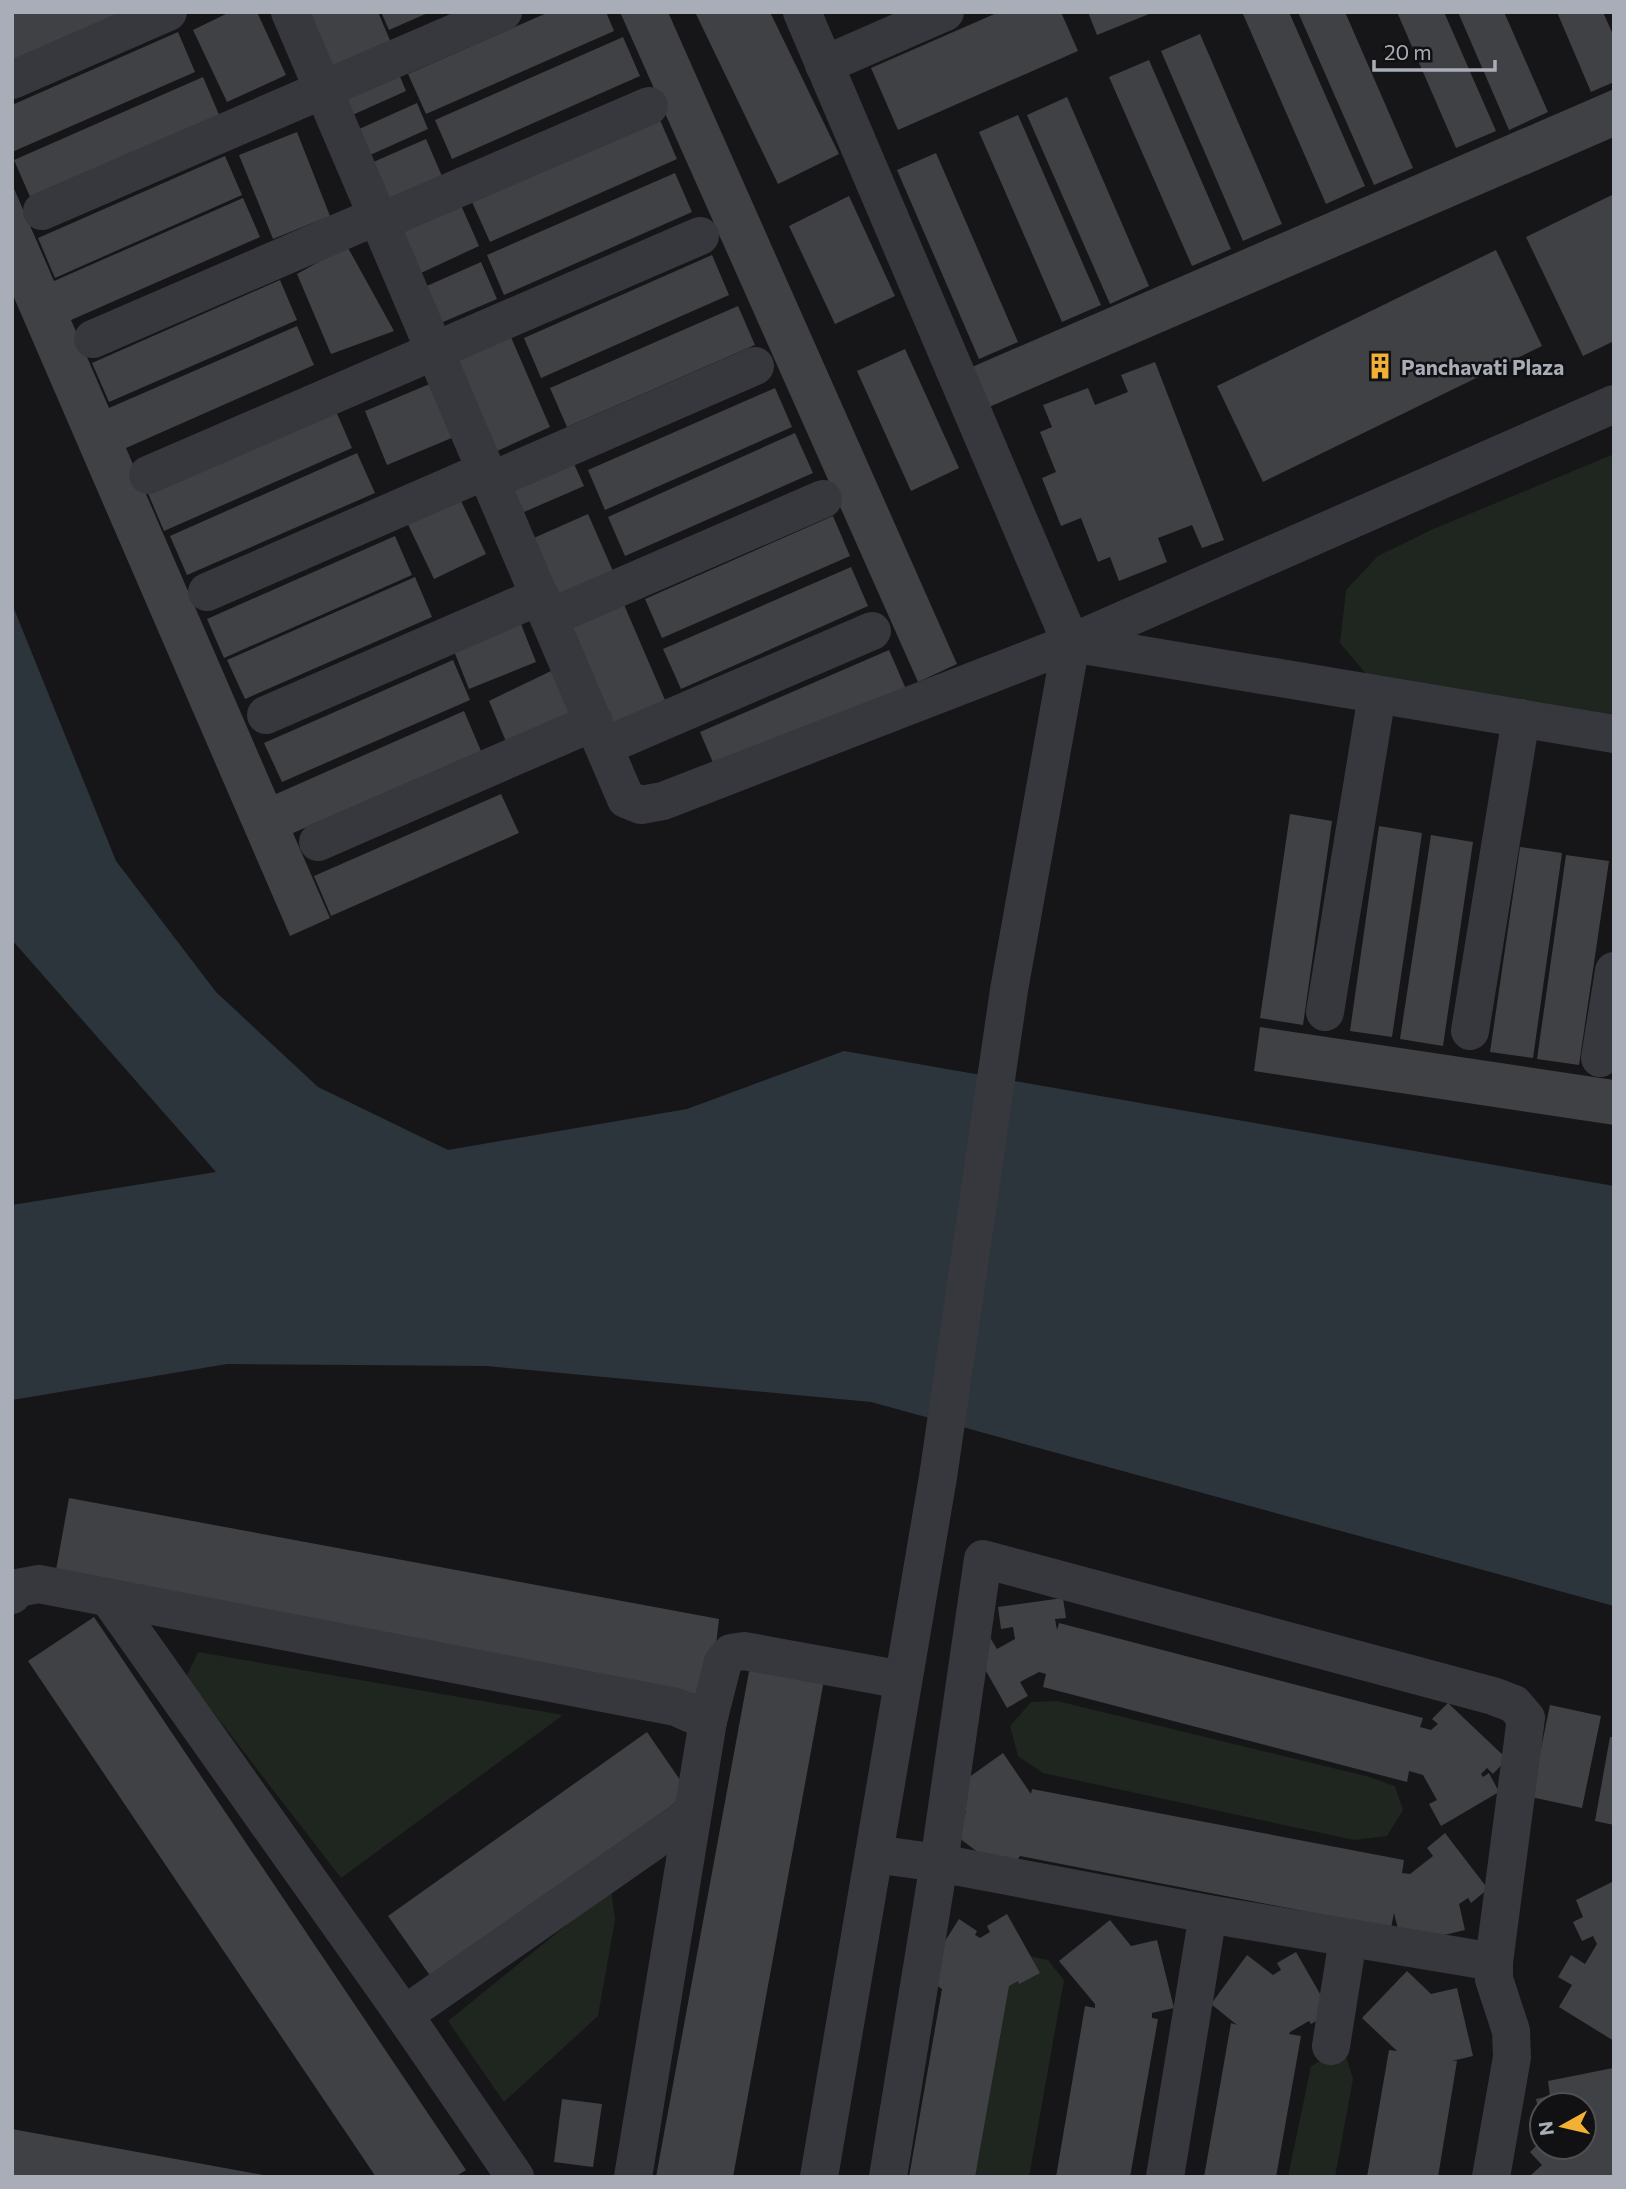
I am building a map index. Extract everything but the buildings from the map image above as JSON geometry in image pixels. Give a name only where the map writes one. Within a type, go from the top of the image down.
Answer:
[{"type":"street","points":[[12,80],[168,12]]},
{"type":"street","points":[[290,12],[626,799],[641,805],[663,801],[1071,643],[1614,404]]},
{"type":"street","points":[[42,211],[503,12]]},
{"type":"street","points":[[802,12],[1071,643],[1009,990],[938,1477],[819,2177]]},
{"type":"street","points":[[824,65],[944,12]]},
{"type":"street","points":[[93,339],[649,106]]},
{"type":"street","points":[[148,475],[700,236]]},
{"type":"street","points":[[206,592],[755,366]]},
{"type":"street","points":[[266,715],[823,499]]},
{"type":"street","points":[[318,842],[873,631]]},
{"type":"street","points":[[1071,643],[1614,734]]},
{"type":"street","points":[[1325,1012],[1377,695]]},
{"type":"street","points":[[1470,1031],[1521,718]]},
{"type":"street","points":[[1600,1058],[1614,971]]},
{"type":"street","points":[[888,2177],[939,1863],[983,1559],[1514,1704],[1526,1718],[1494,1962],[1494,1979],[1511,2031],[1512,2057],[1491,2177]]},
{"type":"street","points":[[12,1595],[17,1588],[39,1584],[676,1707],[708,1721]]},
{"type":"street","points":[[108,1597],[404,2015],[515,2177]]},
{"type":"street","points":[[633,2177],[691,1815],[708,1721],[723,1662],[731,1653],[744,1651],[903,1680]]},
{"type":"street","points":[[404,2015],[691,1815]]},
{"type":"street","points":[[873,1854],[939,1863],[1208,1914],[1494,1962]]},
{"type":"street","points":[[1165,2177],[1208,1914]]},
{"type":"street","points":[[1331,2046],[1349,1938]]},
{"type":"shaded area","points":[[1614,454],[1614,717],[1368,676],[1340,643],[1346,590],[1378,556],[1431,530]]},
{"type":"shaded area","points":[[12,604],[116,861],[216,992],[318,1087],[448,1150],[687,1109],[844,1051],[1614,1186],[1614,1606],[871,1402],[487,1366],[227,1364],[12,1400],[12,1205],[216,1172],[12,940]]},
{"type":"shaded area","points":[[198,1652],[563,1715],[341,1878],[186,1677]]},
{"type":"shaded area","points":[[1057,1701],[1366,1776],[1395,1786],[1403,1810],[1387,1836],[1354,1840],[1043,1773],[1018,1756],[1010,1726],[1031,1702]]},
{"type":"shaded area","points":[[611,1889],[615,1920],[598,2016],[504,2102],[448,2021]]},
{"type":"shaded area","points":[[1029,1956],[1048,1960],[1064,1980],[1029,2177],[964,2177],[996,1986]]},
{"type":"shaded area","points":[[1330,2055],[1346,2056],[1353,2079],[1335,2177],[1288,2177],[1311,2066]]},
{"type":"place","name":"Panchavati Plaza","points":[[1380,366]]}]
